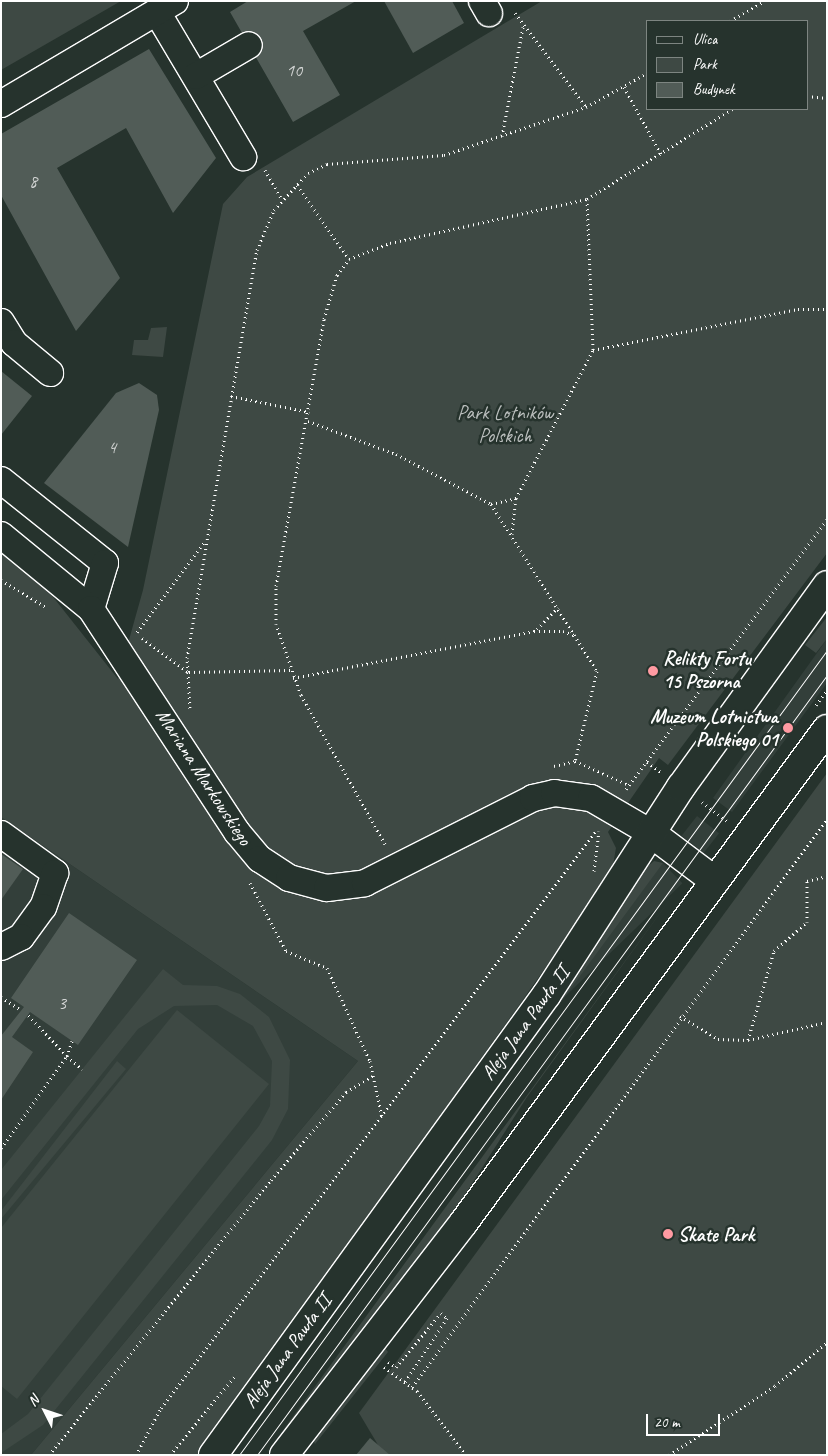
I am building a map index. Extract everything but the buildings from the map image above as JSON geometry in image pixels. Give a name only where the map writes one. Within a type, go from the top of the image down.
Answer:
[{"type":"main road","name":"Aleja Jana Pawła II","points":[[213,1455],[547,994],[651,833],[827,585]]},
{"type":"main road","points":[[284,1455],[454,1236],[827,729]]},
{"type":"main road","points":[[651,833],[715,881]]},
{"type":"street","points":[[1,104],[166,6],[196,76],[253,162]]},
{"type":"street","points":[[196,76],[249,44]]},
{"type":"street","points":[[1,322],[14,343],[50,373]]},
{"type":"street","points":[[1,480],[105,563],[91,609]]},
{"type":"street","name":"Mariana Markowskiego","points":[[1,535],[91,609],[237,832],[260,859],[298,881],[327,888],[365,883],[533,798],[554,793],[590,798],[651,833]]},
{"type":"street","points":[[1,834],[55,873],[51,892],[27,930],[1,947]]},
{"type":"path","points":[[732,20],[764,1]]},
{"type":"path","points":[[517,16],[586,107]]},
{"type":"path","points":[[502,136],[523,26]]},
{"type":"path","points":[[192,721],[188,672],[206,540],[257,250],[268,219],[282,200],[318,167],[339,160],[422,159],[502,136],[586,107],[646,74]]},
{"type":"path","points":[[624,87],[662,156]]},
{"type":"path","points":[[808,96],[827,98]]},
{"type":"path","points":[[390,852],[293,678],[275,606],[328,302],[337,275],[349,259],[390,243],[587,199],[662,156],[731,110]]},
{"type":"path","points":[[253,162],[282,200]]},
{"type":"path","points":[[297,185],[349,259]]},
{"type":"path","points":[[512,534],[516,498],[593,350],[587,199]]},
{"type":"path","points":[[593,350],[798,309],[827,309]]},
{"type":"path","points":[[231,396],[309,412]]},
{"type":"path","points":[[308,420],[396,454],[491,504],[594,664],[598,682],[575,761]]},
{"type":"path","points":[[491,504],[516,498]]},
{"type":"path","points":[[620,796],[648,762],[827,519]]},
{"type":"path","points":[[137,633],[206,540]]},
{"type":"path","points":[[534,631],[558,607]]},
{"type":"path","points":[[131,628],[188,672],[290,670]]},
{"type":"path","points":[[293,678],[534,631],[563,631],[578,637]]},
{"type":"path","points":[[548,768],[575,761],[629,785]]},
{"type":"path","points":[[648,762],[664,774]]},
{"type":"path","points":[[697,798],[731,823]]},
{"type":"path","points":[[412,1387],[680,1016],[827,819]]},
{"type":"path","points":[[136,1455],[162,1408],[512,938],[599,828],[593,874]]},
{"type":"path","points":[[748,1040],[774,951],[807,922],[807,881],[827,876]]},
{"type":"path","points":[[1,997],[21,1010]]},
{"type":"path","points":[[28,1014],[67,1056],[82,1069]]},
{"type":"path","points":[[680,1016],[707,1036],[748,1040],[827,1022]]},
{"type":"path","points":[[1,1148],[67,1056],[72,1041]]},
{"type":"path","points":[[49,1455],[277,1173],[346,1092],[374,1074]]},
{"type":"path","points":[[388,1362],[396,1367],[441,1313],[447,1318],[405,1382]]},
{"type":"path","points":[[669,1455],[775,1386],[827,1342]]},
{"type":"path","points":[[384,1367],[412,1387],[466,1455]]},
{"type":"path","points":[[170,1455],[240,1370]]},
{"type":"shaded area","points":[[827,639],[827,683],[732,812],[713,798]]},
{"type":"shaded area","points":[[697,816],[719,833],[704,853],[682,836]]},
{"type":"shaded area","points":[[1,817],[358,1061],[31,1455],[1,1455]]},
{"type":"shaded area","points":[[663,863],[682,883],[156,1392],[136,1371]]},
{"type":"green space","points":[[1,1],[121,1],[1,70]]},
{"type":"green space","name":"Park Lotników Polskich","points":[[542,1],[827,1],[827,553],[668,765],[659,758],[608,832],[616,848],[613,865],[551,960],[198,1455],[31,1455],[358,1061],[1,817],[1,549],[38,578],[118,679],[143,590],[223,204],[247,177]]},
{"type":"green space","points":[[167,327],[163,357],[132,355],[134,340],[148,340],[151,328]]},
{"type":"green space","points":[[827,617],[827,639],[816,653],[805,645]]},
{"type":"green space","points":[[827,773],[827,1455],[384,1455],[359,1413]]},
{"type":"green space","points":[[654,861],[663,863],[228,1455],[545,1021],[643,870]]},
{"type":"green space","points":[[679,887],[527,1097],[456,1209],[265,1455]]},
{"type":"green space","points":[[163,969],[183,985],[217,986],[240,994],[269,1017],[290,1060],[288,1109],[272,1140],[43,1425],[1,1453],[1,1434],[28,1414],[259,1126],[270,1106],[272,1061],[253,1026],[217,1005],[174,1006],[138,1029],[1,1200],[1,1170]]},
{"type":"green space","points":[[177,1010],[269,1084],[17,1399],[1,1386],[1,1228]]},
{"type":"green space","points":[[117,1061],[126,1069],[1,1219],[1,1211]]},
{"type":"green space","points":[[385,1348],[388,1352],[315,1444],[312,1438]]},
{"type":"tram line","points":[[239,1455],[827,650]]},
{"type":"tram line","points":[[257,1455],[827,675]]},
{"type":"place","name":"Relikty Fortu 15 Pszorna","points":[[653,671]]},
{"type":"place","name":"Muzeum Lotnictwa Polskiego 01","points":[[788,728]]},
{"type":"place","name":"Skate Park","points":[[668,1234]]}]
